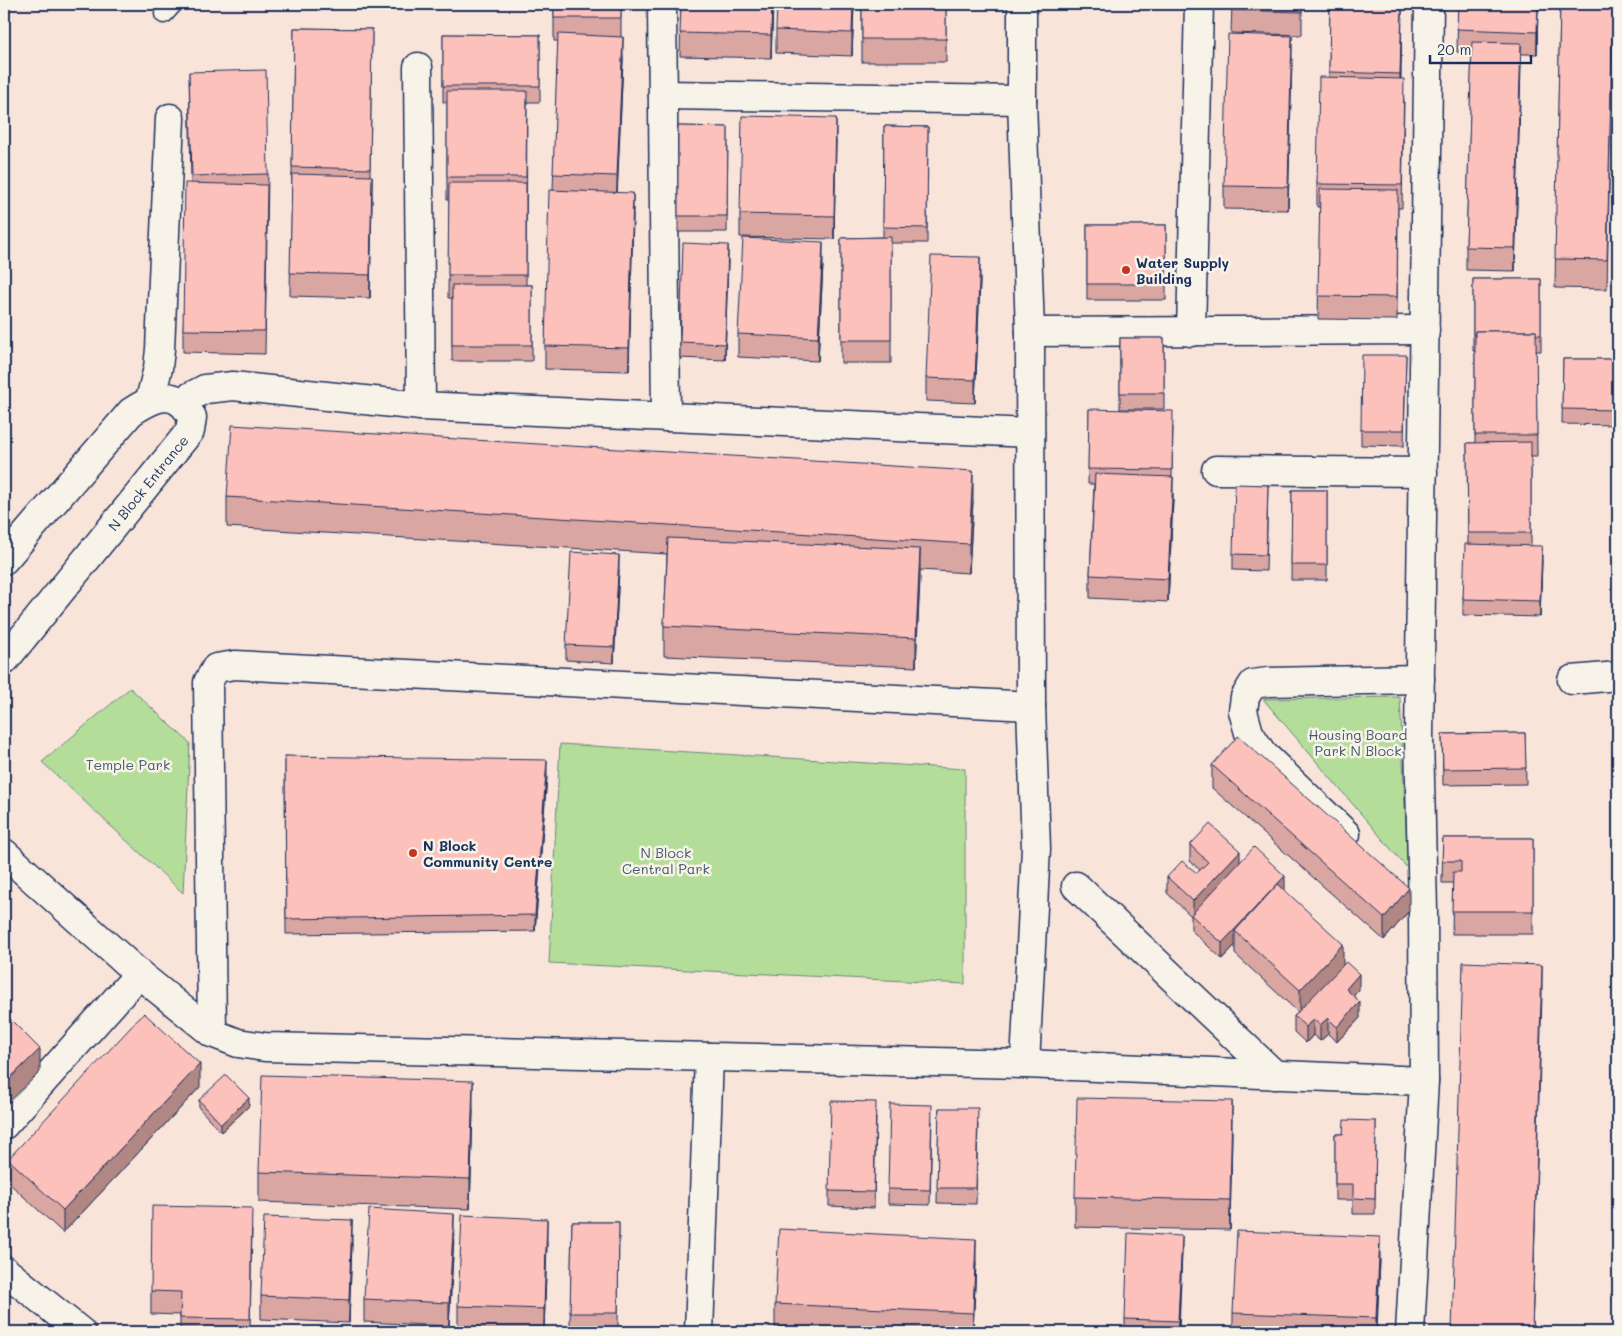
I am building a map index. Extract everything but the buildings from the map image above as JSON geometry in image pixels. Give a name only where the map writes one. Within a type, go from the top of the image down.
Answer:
[{"type":"street","points":[[662,4],[666,417]]},
{"type":"street","points":[[1022,4],[1022,100],[1030,332],[1031,706],[1036,848],[1025,1064]]},
{"type":"street","points":[[1191,332],[1199,4]]},
{"type":"street","points":[[1410,1332],[1424,1081],[1419,737],[1429,4]]},
{"type":"street","points":[[418,67],[420,406]]},
{"type":"street","points":[[663,95],[1022,100]]},
{"type":"street","points":[[150,400],[158,368],[160,349],[170,118]]},
{"type":"street","points":[[1030,332],[1425,330]]},
{"type":"street","points":[[4,560],[132,412],[150,400],[168,396],[180,402],[205,389],[233,386],[420,406],[1030,434]]},
{"type":"street","name":"N Block Entrance","points":[[4,661],[190,431],[192,417],[180,402]]},
{"type":"street","points":[[1216,470],[1423,472]]},
{"type":"street","points":[[212,1033],[208,682],[216,668],[235,665],[1031,706]]},
{"type":"street","points":[[1572,680],[1618,676]]},
{"type":"street","points":[[1363,852],[1262,753],[1249,733],[1243,711],[1245,697],[1253,684],[1268,682],[1420,679]]},
{"type":"street","points":[[4,853],[139,974],[212,1033],[238,1043],[265,1047],[1025,1064],[1424,1081]]},
{"type":"street","points":[[1396,885],[1423,911]]},
{"type":"street","points":[[1076,886],[1275,1074]]},
{"type":"street","points":[[4,1125],[139,974]]},
{"type":"street","points":[[699,1332],[709,1057]]},
{"type":"street","points":[[4,1270],[81,1332]]},
{"type":"green space","name":"Temple Park","points":[[130,688],[190,743],[183,893],[42,762]]},
{"type":"green space","name":"Housing Board Park N Block","points":[[1400,697],[1408,869],[1263,699]]},
{"type":"green space","name":"N Block Central Park","points":[[560,744],[965,769],[965,984],[549,963]]},
{"type":"place","name":"Water Supply Building","points":[[1126,270]]},
{"type":"place","name":"N Block Community Centre","points":[[413,853]]}]
